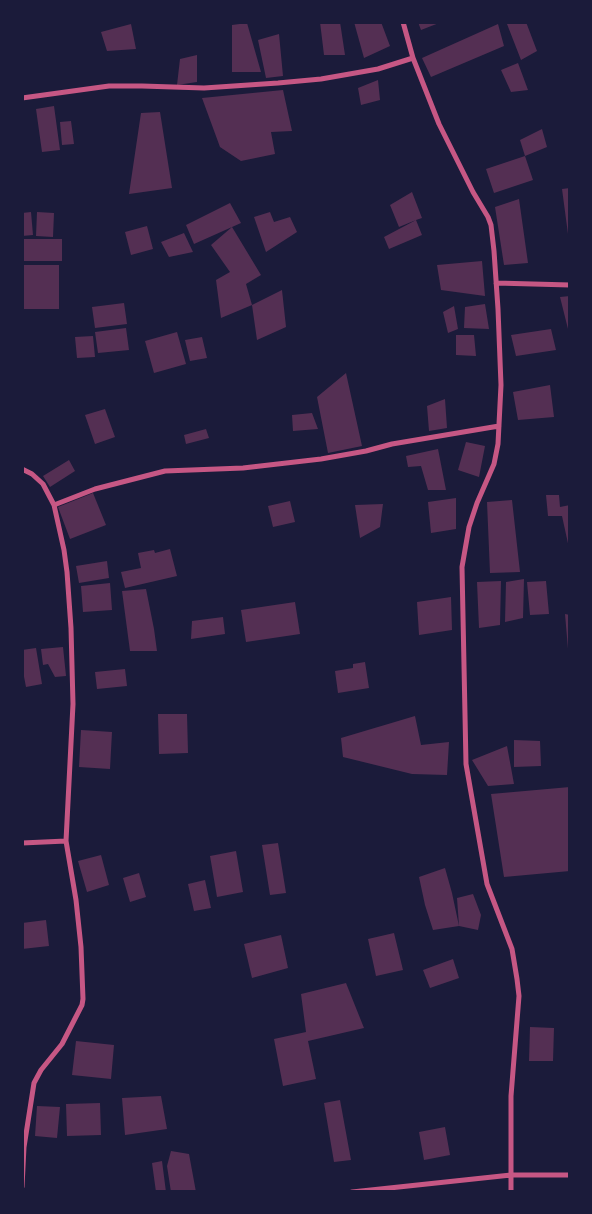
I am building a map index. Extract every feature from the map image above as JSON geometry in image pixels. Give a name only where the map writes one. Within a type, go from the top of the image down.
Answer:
[{"type":"street","points":[[403,22],[413,58],[439,124],[473,192],[488,217],[496,283],[501,385],[498,444],[494,464],[469,526],[462,567],[466,764],[487,884],[512,949],[518,979],[519,1015],[510,1096],[511,1192]]},
{"type":"street","points":[[22,98],[109,86],[204,88],[321,79],[378,69],[413,58]]},
{"type":"street","points":[[496,283],[570,285]]},
{"type":"street","points":[[54,505],[95,489],[165,471],[243,468],[321,459],[392,444],[499,426]]},
{"type":"street","points":[[22,469],[32,474],[43,484],[54,505],[64,550],[71,628],[73,704],[66,841],[76,900],[81,947],[83,999],[82,1005],[62,1044],[41,1070],[34,1083],[24,1147],[22,1187]]},
{"type":"street","points":[[22,843],[66,841]]},
{"type":"street","points":[[352,1192],[511,1176],[570,1175]]},
{"type":"building","points":[[320,22],[340,22],[345,55],[324,55]]},
{"type":"building","points":[[354,22],[381,22],[390,46],[364,58]]},
{"type":"building","points":[[418,22],[439,22],[439,23],[421,30]]},
{"type":"building","points":[[509,22],[526,22],[537,51],[521,60],[507,24]]},
{"type":"building","points":[[247,23],[261,72],[232,72],[232,25]]},
{"type":"building","points":[[131,24],[136,49],[107,51],[101,32]]},
{"type":"building","points":[[498,24],[504,46],[431,77],[422,58]]},
{"type":"building","points":[[279,34],[283,76],[266,78],[258,40]]},
{"type":"building","points":[[197,55],[197,82],[177,85],[180,59]]},
{"type":"building","points":[[518,63],[528,90],[511,92],[501,70]]},
{"type":"building","points":[[378,80],[380,100],[361,105],[358,88]]},
{"type":"building","points":[[283,90],[292,131],[271,132],[275,154],[241,161],[220,147],[202,98]]},
{"type":"building","points":[[54,106],[60,150],[42,152],[36,109]]},
{"type":"building","points":[[160,112],[172,188],[129,194],[141,113]]},
{"type":"building","points":[[71,121],[74,144],[62,145],[60,122]]},
{"type":"building","points":[[542,129],[547,147],[525,156],[520,140]]},
{"type":"building","points":[[525,156],[533,180],[494,193],[486,169]]},
{"type":"building","points":[[570,188],[570,233],[568,234],[562,189]]},
{"type":"building","points":[[412,192],[422,218],[399,227],[390,205]]},
{"type":"building","points":[[519,199],[528,263],[504,265],[495,207]]},
{"type":"building","points":[[230,203],[241,223],[194,244],[186,225]]},
{"type":"building","points":[[31,212],[33,235],[22,236],[22,213]]},
{"type":"building","points":[[37,212],[54,213],[53,237],[36,236]]},
{"type":"building","points":[[270,212],[274,222],[290,217],[297,232],[266,252],[254,217]]},
{"type":"building","points":[[416,220],[422,235],[389,249],[384,237]]},
{"type":"building","points":[[147,226],[153,249],[131,255],[125,232]]},
{"type":"building","points":[[232,227],[261,275],[246,284],[252,305],[221,318],[216,280],[230,272],[211,245]]},
{"type":"building","points":[[184,233],[193,252],[169,257],[161,242]]},
{"type":"building","points":[[22,239],[62,239],[62,261],[22,261]]},
{"type":"building","points":[[482,261],[485,296],[441,290],[437,265]]},
{"type":"building","points":[[22,265],[59,265],[59,309],[22,309]]},
{"type":"building","points":[[282,290],[286,327],[257,340],[252,305]]},
{"type":"building","points":[[570,296],[570,333],[569,333],[560,297]]},
{"type":"building","points":[[124,303],[127,324],[95,328],[92,307]]},
{"type":"building","points":[[485,304],[489,329],[464,328],[465,307]]},
{"type":"building","points":[[454,306],[458,329],[448,333],[443,312]]},
{"type":"building","points":[[126,328],[129,350],[98,353],[95,332]]},
{"type":"building","points":[[551,329],[556,350],[516,356],[511,335]]},
{"type":"building","points":[[177,332],[186,364],[154,373],[145,341]]},
{"type":"building","points":[[456,335],[474,335],[476,356],[456,355]]},
{"type":"building","points":[[93,336],[95,357],[77,358],[75,337]]},
{"type":"building","points":[[202,337],[207,358],[190,361],[185,340]]},
{"type":"building","points":[[346,373],[362,446],[328,453],[317,397]]},
{"type":"building","points":[[550,385],[554,417],[518,420],[513,392]]},
{"type":"building","points":[[445,399],[447,428],[429,431],[427,406]]},
{"type":"building","points":[[105,409],[115,437],[95,444],[85,415]]},
{"type":"building","points":[[312,413],[318,429],[293,431],[292,415]]},
{"type":"building","points":[[206,429],[209,438],[186,444],[184,435]]},
{"type":"building","points":[[466,442],[485,446],[479,477],[458,470]]},
{"type":"building","points":[[438,449],[446,490],[428,490],[421,466],[408,467],[406,456]]},
{"type":"building","points":[[69,460],[75,471],[50,487],[43,476]]},
{"type":"building","points":[[93,493],[106,525],[70,539],[58,507]]},
{"type":"building","points":[[546,495],[559,495],[560,507],[570,505],[570,548],[562,516],[548,516]]},
{"type":"building","points":[[456,498],[456,529],[431,533],[428,502]]},
{"type":"building","points":[[512,500],[520,572],[490,573],[487,502]]},
{"type":"building","points":[[290,501],[295,522],[273,527],[268,506]]},
{"type":"building","points":[[383,504],[380,527],[360,538],[355,505]]},
{"type":"building","points":[[170,549],[177,576],[125,588],[121,572],[141,568],[138,553],[154,550],[155,553]]},
{"type":"building","points":[[107,561],[109,578],[79,583],[76,566]]},
{"type":"building","points":[[524,579],[523,618],[505,622],[506,582]]},
{"type":"building","points":[[501,581],[500,625],[479,628],[477,582]]},
{"type":"building","points":[[546,581],[549,614],[530,615],[527,582]]},
{"type":"building","points":[[110,583],[112,610],[83,612],[81,586]]},
{"type":"building","points":[[146,589],[157,651],[130,651],[122,591]]},
{"type":"building","points":[[451,597],[452,630],[419,635],[417,602]]},
{"type":"building","points":[[295,602],[300,634],[246,642],[241,610]]},
{"type":"building","points":[[565,614],[570,615],[570,649],[568,649]]},
{"type":"building","points":[[223,617],[225,634],[191,639],[192,621]]},
{"type":"building","points":[[63,647],[66,676],[55,677],[48,664],[43,665],[41,649]]},
{"type":"building","points":[[36,648],[42,684],[26,687],[22,666],[22,650]]},
{"type":"building","points":[[365,662],[369,688],[338,693],[335,671],[353,668],[353,664]]},
{"type":"building","points":[[125,669],[127,686],[97,689],[95,672]]},
{"type":"building","points":[[158,714],[187,714],[188,753],[159,754]]},
{"type":"building","points":[[415,716],[421,745],[449,742],[447,775],[412,774],[343,757],[341,738]]},
{"type":"building","points":[[81,730],[112,732],[110,769],[79,767]]},
{"type":"building","points":[[514,740],[540,741],[541,766],[514,767]]},
{"type":"building","points":[[507,746],[514,784],[488,786],[472,760]]},
{"type":"building","points":[[570,787],[570,871],[504,877],[491,794]]},
{"type":"building","points":[[278,843],[286,893],[270,895],[262,845]]},
{"type":"building","points":[[236,851],[243,892],[217,897],[210,856]]},
{"type":"building","points":[[101,855],[109,885],[87,892],[78,861]]},
{"type":"building","points":[[445,868],[459,926],[433,930],[419,877]]},
{"type":"building","points":[[139,873],[146,897],[130,902],[123,878]]},
{"type":"building","points":[[205,880],[211,908],[194,911],[188,884]]},
{"type":"building","points":[[473,894],[481,915],[478,930],[459,926],[457,898]]},
{"type":"building","points":[[46,920],[49,946],[22,949],[22,923]]},
{"type":"building","points":[[394,933],[403,970],[376,976],[368,939]]},
{"type":"building","points":[[281,935],[288,968],[252,978],[244,944]]},
{"type":"building","points":[[453,959],[459,978],[430,988],[423,970]]},
{"type":"building","points":[[346,983],[364,1028],[308,1041],[316,1079],[283,1086],[274,1039],[306,1032],[301,994]]},
{"type":"building","points":[[530,1027],[554,1028],[553,1061],[529,1061]]},
{"type":"building","points":[[76,1041],[114,1045],[111,1079],[72,1075]]},
{"type":"building","points":[[161,1096],[167,1129],[125,1135],[122,1098]]},
{"type":"building","points":[[340,1100],[351,1160],[334,1162],[324,1103]]},
{"type":"building","points":[[100,1103],[101,1135],[67,1136],[66,1104]]},
{"type":"building","points":[[37,1106],[60,1107],[57,1138],[35,1136]]},
{"type":"building","points":[[445,1127],[450,1155],[424,1160],[419,1132]]},
{"type":"building","points":[[171,1151],[189,1154],[196,1192],[171,1192],[167,1166]]},
{"type":"building","points":[[162,1161],[166,1192],[156,1192],[152,1163]]}]
